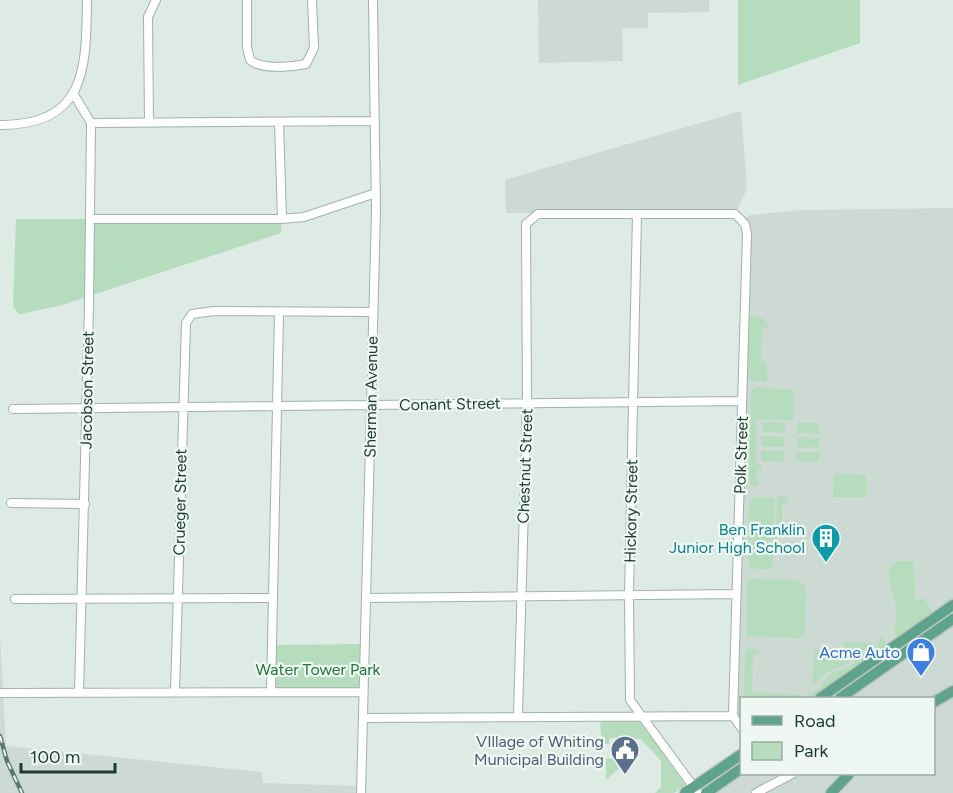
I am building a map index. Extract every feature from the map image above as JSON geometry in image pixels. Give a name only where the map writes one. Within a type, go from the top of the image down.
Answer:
[{"type":"main road","points":[[823,697],[953,605]]},
{"type":"main road","points":[[843,697],[953,619]]},
{"type":"main road","points":[[935,701],[953,691]]},
{"type":"main road","points":[[692,791],[740,755]]},
{"type":"main road","points":[[706,793],[740,769]]},
{"type":"main road","points":[[831,793],[848,775]]},
{"type":"street","points":[[0,125],[19,125],[42,119],[63,105],[73,93],[86,58],[87,0]]},
{"type":"street","points":[[149,123],[148,17],[156,0]]},
{"type":"street","points":[[247,0],[249,60],[258,65],[287,66],[306,64],[313,55],[312,0]]},
{"type":"street","name":"Sherman Avenue","points":[[361,793],[376,193],[373,0]]},
{"type":"street","points":[[73,93],[91,123],[375,121]]},
{"type":"street","points":[[279,122],[282,219]]},
{"type":"street","name":"Jacobson Street","points":[[79,693],[91,219],[91,123]]},
{"type":"street","points":[[91,219],[304,217],[376,193]]},
{"type":"street","name":"Chestnut Street","points":[[518,716],[527,403],[526,224],[538,214],[637,214]]},
{"type":"street","name":"Polk Street","points":[[637,214],[728,214],[739,217],[745,224],[747,234],[733,716]]},
{"type":"street","name":"Hickory Street","points":[[637,214],[629,595],[630,700],[638,715],[656,733],[692,791]]},
{"type":"street","name":"Crueger Street","points":[[175,693],[186,323],[192,314],[214,311],[279,313]]},
{"type":"street","points":[[271,692],[279,313],[373,312]]},
{"type":"street","name":"Conant Street","points":[[13,409],[742,401]]},
{"type":"street","points":[[11,503],[85,504]]},
{"type":"street","points":[[367,598],[736,594]]},
{"type":"street","points":[[15,599],[272,598]]},
{"type":"street","points":[[0,693],[363,692]]},
{"type":"street","points":[[363,718],[733,716],[740,727]]},
{"type":"street","points":[[756,793],[790,775]]},
{"type":"shaded area","points":[[538,0],[709,0],[709,12],[648,13],[648,28],[622,28],[623,61],[539,63]]},
{"type":"shaded area","points":[[741,111],[747,189],[735,214],[506,213],[505,180]]},
{"type":"shaded area","points":[[953,208],[953,605],[821,697],[740,697],[740,727],[733,716],[747,234],[742,221],[750,215],[802,210]]},
{"type":"shaded area","points":[[953,619],[953,793],[706,793],[740,775],[935,775],[935,697],[841,697]]},
{"type":"shaded area","points":[[0,636],[6,746],[262,772],[263,783],[361,786],[361,793],[0,793]]},
{"type":"green space","points":[[738,0],[860,0],[860,43],[738,85]]},
{"type":"green space","points":[[16,219],[282,219],[281,233],[59,306],[19,314],[13,307]]},
{"type":"green space","points":[[752,316],[762,318],[768,324],[768,327],[762,329],[761,361],[767,361],[767,381],[752,381],[746,375],[748,318]]},
{"type":"green space","points":[[757,387],[794,390],[794,420],[756,419],[756,464],[762,465],[762,469],[757,470],[756,481],[762,481],[756,487],[750,485],[749,479],[751,390]]},
{"type":"green space","points":[[762,422],[785,422],[785,433],[762,432]]},
{"type":"green space","points":[[797,423],[819,423],[819,434],[797,433]]},
{"type":"green space","points":[[761,436],[784,437],[784,447],[761,447]]},
{"type":"green space","points":[[797,437],[819,438],[819,448],[797,447]]},
{"type":"green space","points":[[761,451],[784,451],[784,462],[761,461]]},
{"type":"green space","points":[[797,452],[819,452],[819,462],[796,462]]},
{"type":"green space","points":[[834,473],[866,475],[866,497],[833,497]]},
{"type":"green space","points":[[777,496],[788,497],[788,504],[782,505],[782,520],[776,525]]},
{"type":"green space","points":[[755,497],[775,498],[773,528],[748,527],[749,505]]},
{"type":"green space","points":[[748,530],[773,531],[772,541],[748,540]]},
{"type":"green space","points":[[748,542],[773,543],[772,569],[755,569],[749,566]]},
{"type":"green space","points":[[896,561],[913,561],[915,600],[924,598],[933,612],[897,637],[894,633],[896,608],[889,577]]},
{"type":"green space","points":[[749,579],[798,580],[806,587],[805,632],[802,638],[746,636],[746,583]]},
{"type":"green space","points":[[882,636],[886,644],[885,648],[814,697],[805,697],[820,687],[831,673],[850,666],[860,655],[873,650]]},
{"type":"green space","points":[[844,642],[874,643],[856,654],[848,663],[827,672],[812,688],[814,650],[843,650]]},
{"type":"green space","name":"Water Tower Park","points":[[365,644],[363,692],[271,692],[272,645]]},
{"type":"green space","points":[[748,648],[759,650],[759,655],[753,655],[752,692],[803,695],[800,697],[744,697],[745,651]]},
{"type":"green space","points":[[603,719],[640,720],[685,785],[674,793],[655,793],[661,787],[661,761],[641,739],[610,738],[609,744],[602,744],[600,725]]},
{"type":"green space","points":[[619,758],[619,768],[606,780],[606,759]]},
{"type":"railway","points":[[0,736],[7,761],[22,793]]},
{"type":"place","name":"Ben Franklin Junior High School","points":[[826,564]]},
{"type":"place","name":"Acme Auto","points":[[921,678]]},
{"type":"place","name":"VIllage of Whiting Municipal Building","points":[[625,776]]}]
